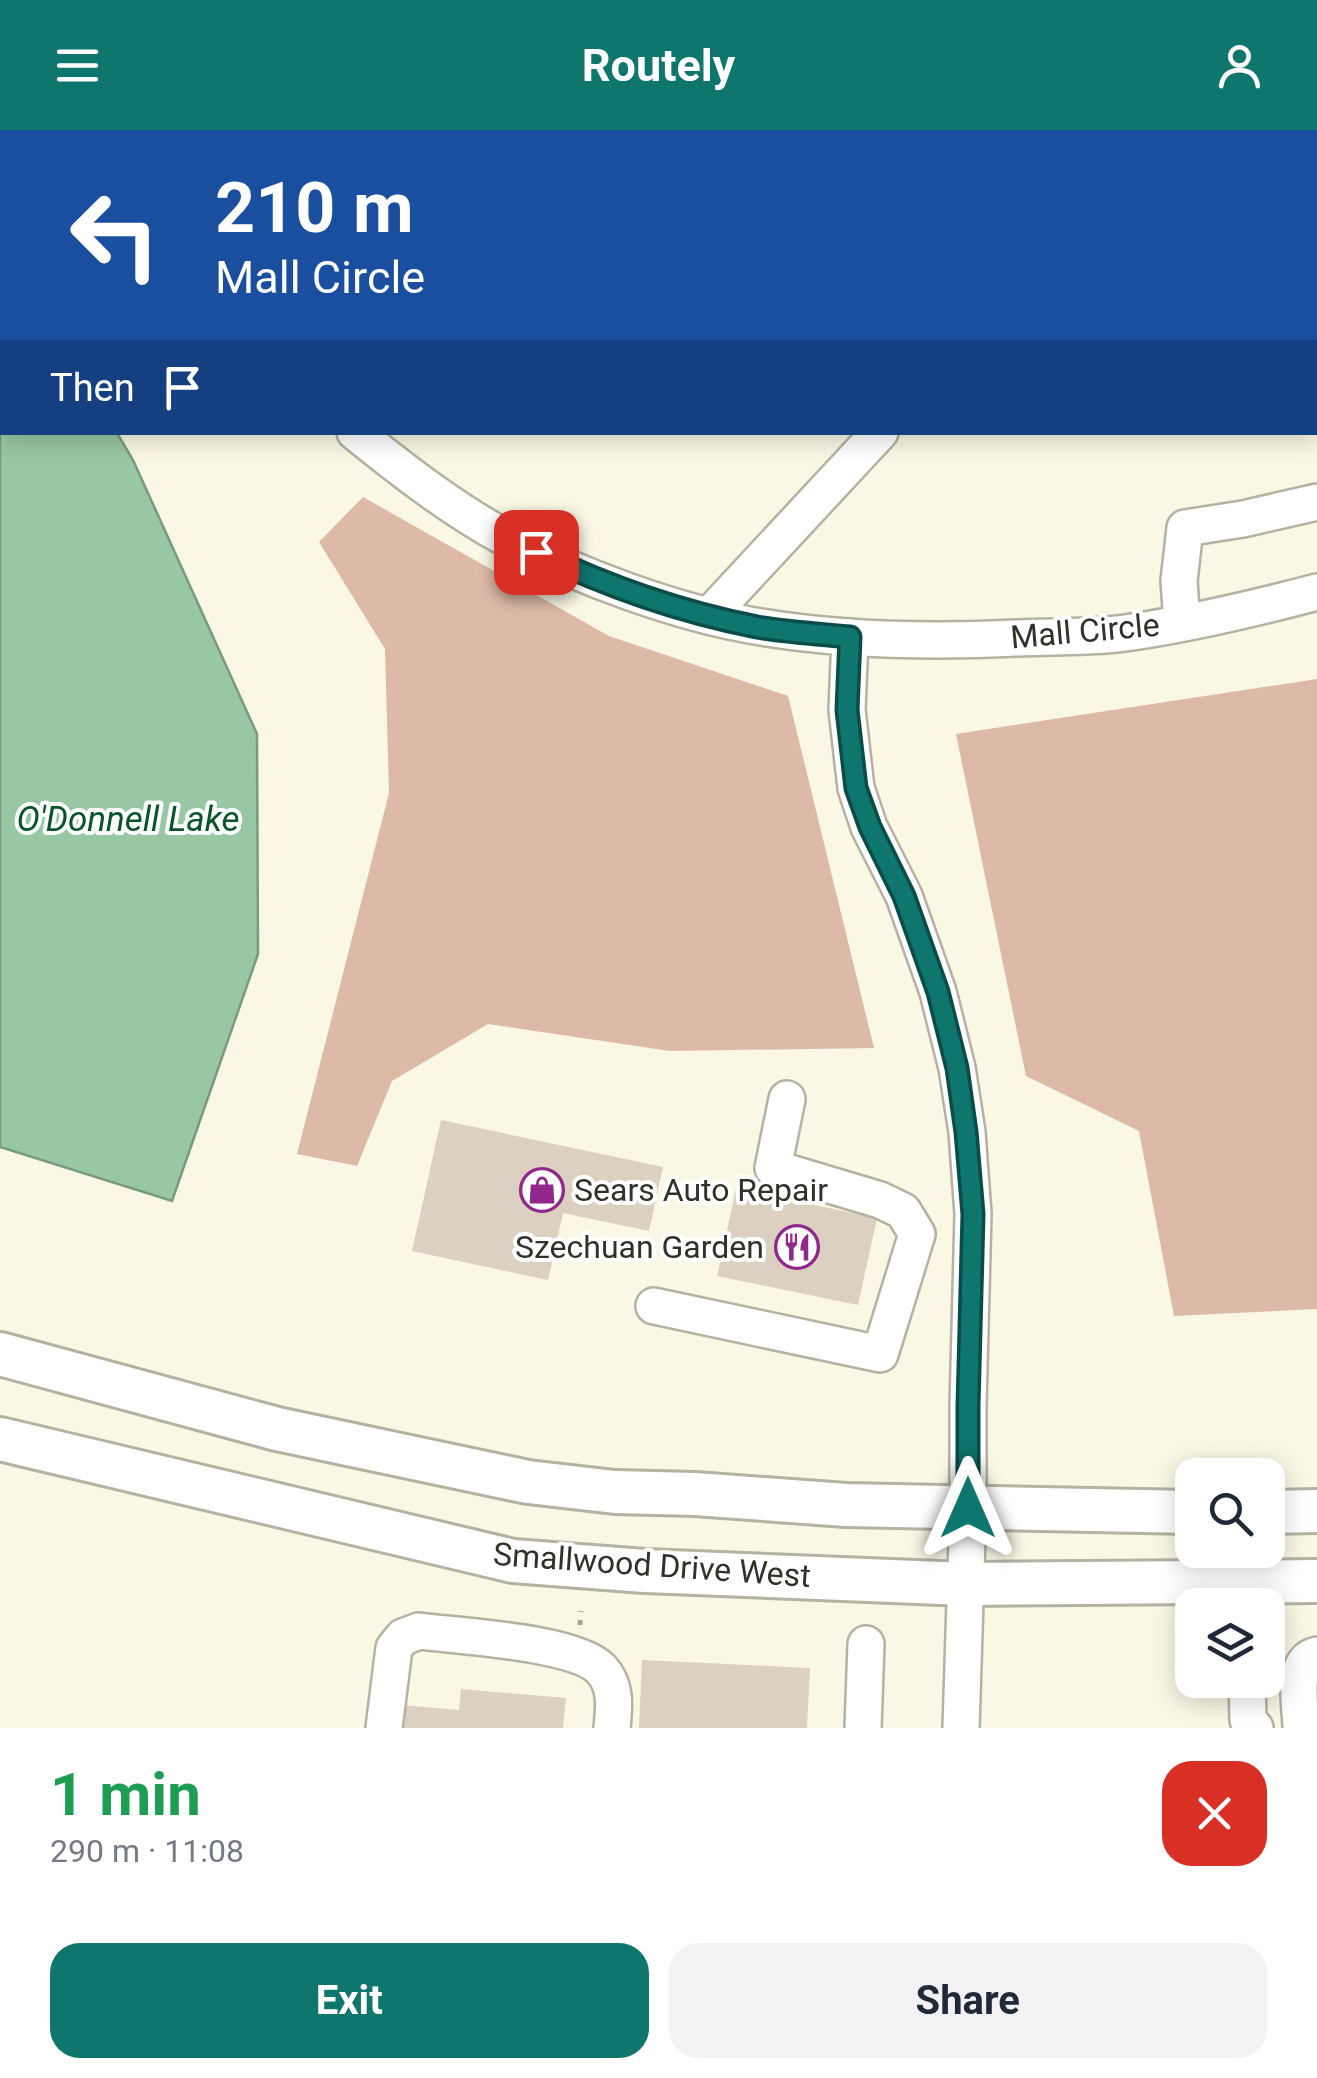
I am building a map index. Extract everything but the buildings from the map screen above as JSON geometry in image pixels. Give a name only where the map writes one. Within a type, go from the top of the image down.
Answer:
[{"type":"main road","points":[[0,1354],[277,1428],[528,1482],[615,1492],[846,1505],[1175,1512]]},
{"type":"main road","name":"Smallwood Drive West","points":[[0,1439],[513,1561],[644,1571],[1175,1591]]},
{"type":"main road","points":[[1285,1511],[1317,1510]]},
{"type":"main road","name":"Smallwood Drive West","points":[[1279,1588],[1317,1581]]},
{"type":"street","name":"Mall Circle","points":[[360,435],[444,500],[502,536],[570,569],[709,616],[760,627],[932,642],[1128,633],[1317,592]]},
{"type":"street","points":[[709,616],[877,435]]},
{"type":"street","points":[[1182,622],[1178,581],[1185,528],[1317,502]]},
{"type":"street","points":[[850,637],[847,710],[856,788],[870,827],[904,896],[938,992],[957,1068],[966,1132],[973,1214],[961,1728]]},
{"type":"street","points":[[654,1306],[880,1354],[917,1234],[903,1211],[880,1200],[773,1168],[787,1099]]},
{"type":"street","points":[[384,1728],[394,1648],[403,1637],[419,1631],[522,1642],[586,1657],[609,1680],[615,1699],[612,1728]]},
{"type":"street","points":[[863,1728],[866,1644]]},
{"type":"street","points":[[1301,1728],[1300,1671],[1311,1655],[1317,1655]]},
{"type":"street","points":[[1248,1698],[1248,1720],[1254,1728]]},
{"type":"shaded area","points":[[363,497],[609,636],[788,696],[874,1048],[670,1051],[488,1024],[392,1081],[357,1166],[297,1154],[389,793],[385,649],[319,542]]},
{"type":"shaded area","points":[[1317,679],[1317,1309],[1174,1316],[1139,1131],[1026,1076],[956,734]]},
{"type":"water","name":"O'Donnell Lake","points":[[0,435],[118,435],[257,734],[258,954],[172,1201],[0,1147]]},
{"type":"place","name":"Sears Auto Repair","points":[[542,1190]]},
{"type":"place","name":"Szechuan Garden","points":[[797,1247]]},
{"type":"route","points":[[536,552],[570,569],[709,616],[760,627],[850,637],[847,710],[856,788],[870,827],[904,896],[938,992],[957,1068],[966,1132],[973,1214],[968,1508]]}]
